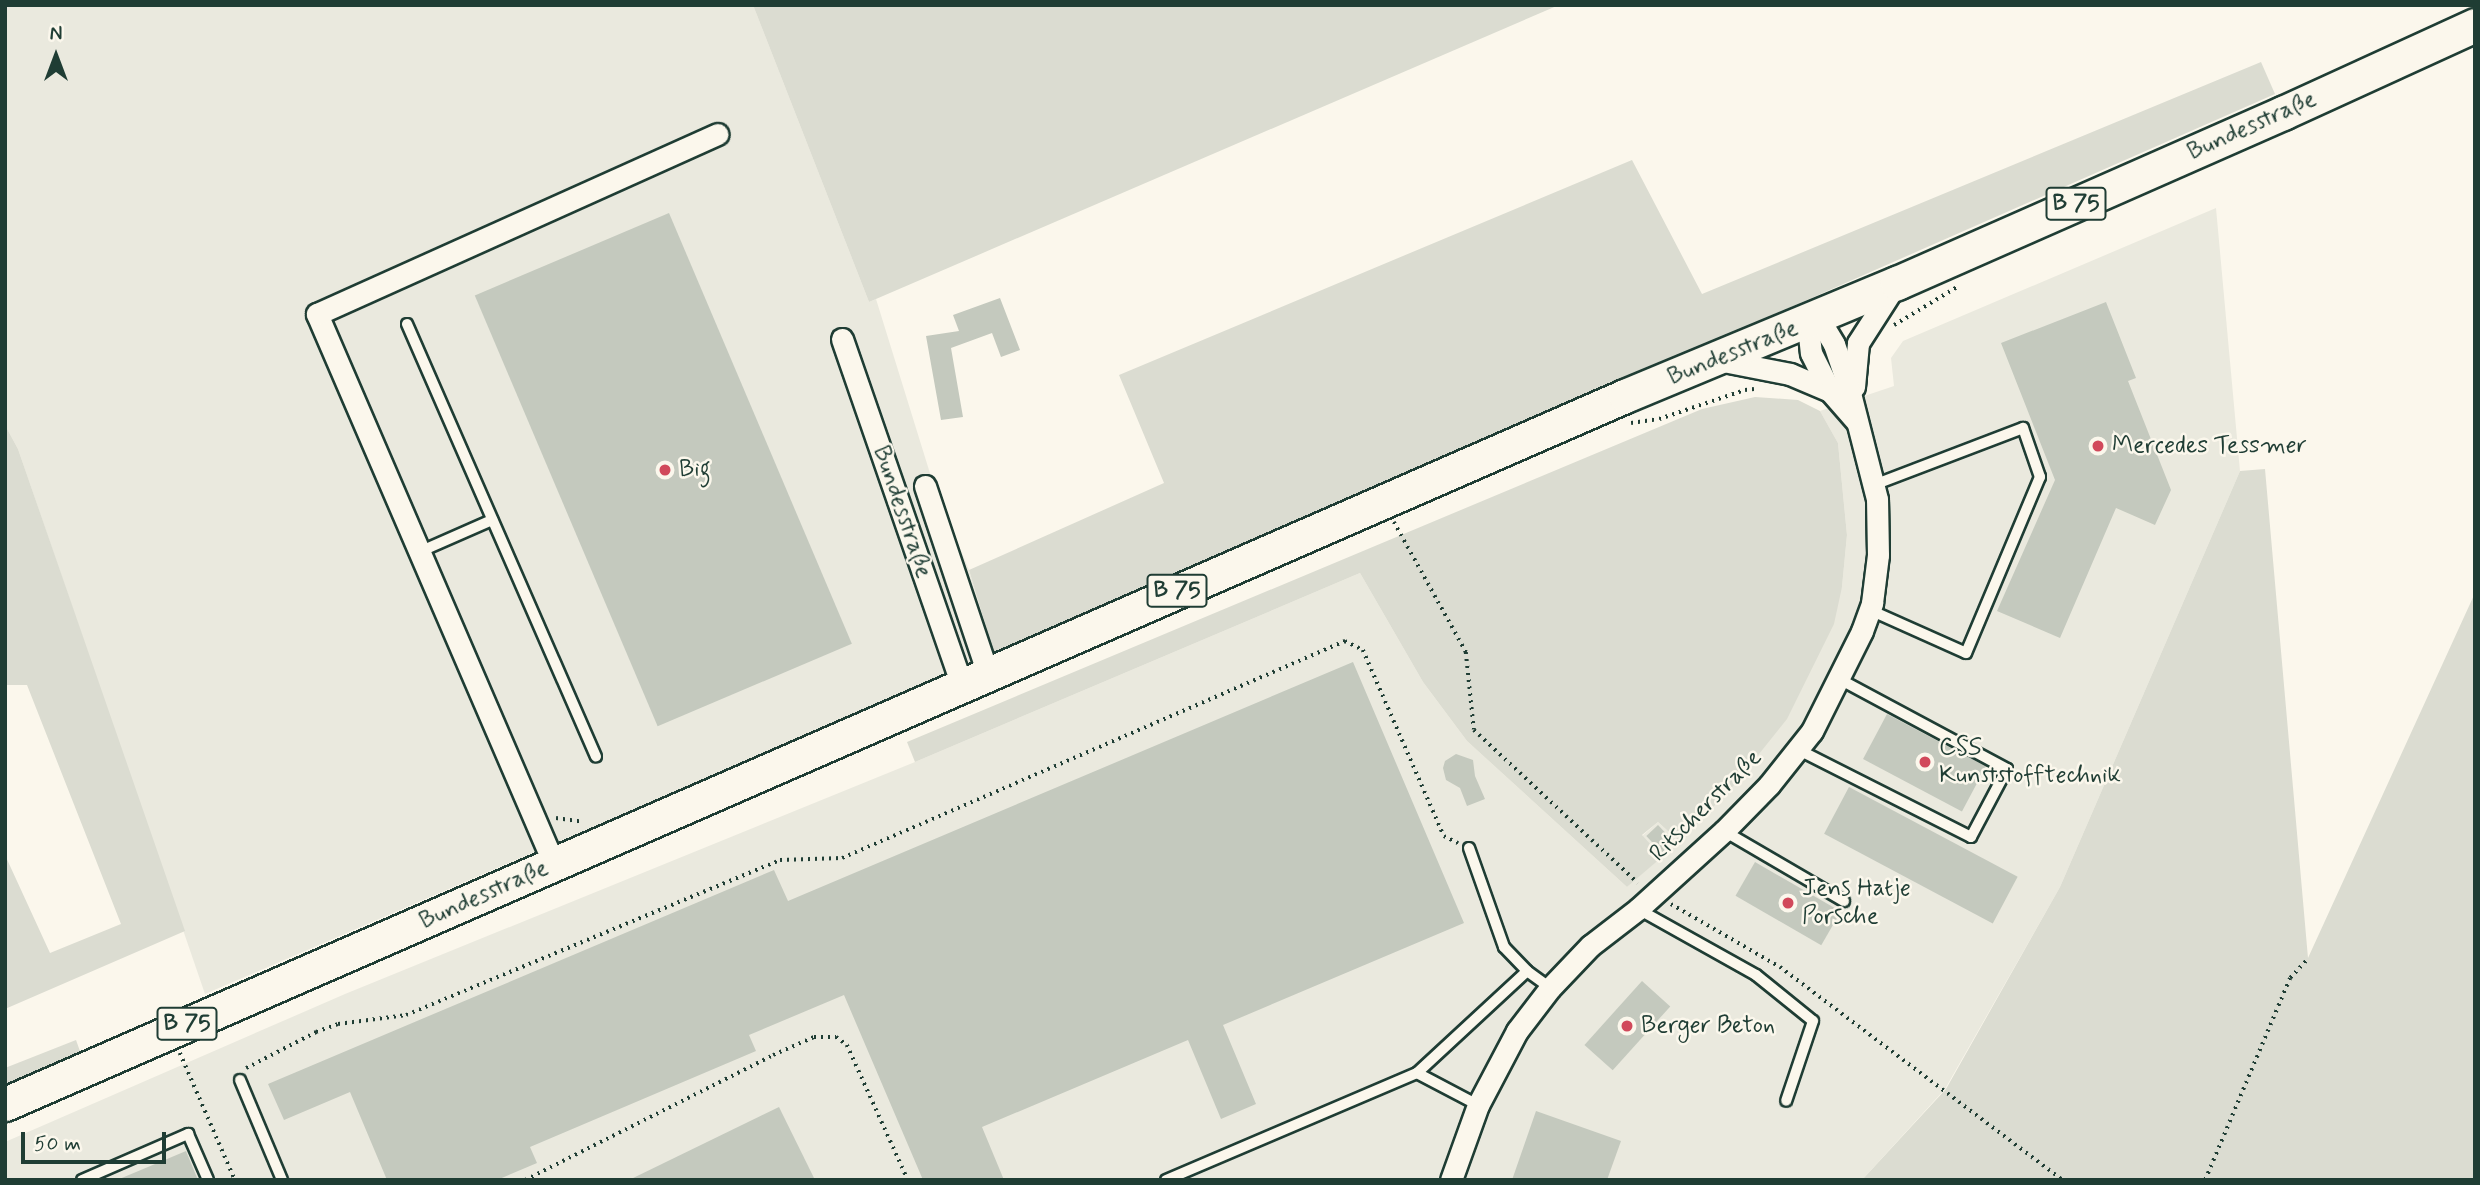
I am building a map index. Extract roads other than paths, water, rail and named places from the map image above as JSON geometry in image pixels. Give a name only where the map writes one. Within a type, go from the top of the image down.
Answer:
[{"type":"main road","name":"Bundesstraße","points":[[5,1104],[1625,396],[1897,283],[2475,25]]},
{"type":"street","points":[[554,864],[317,314],[717,134]]},
{"type":"street","name":"Ritscherstraße","points":[[1856,421],[1855,354],[1865,329],[1897,283]]},
{"type":"street","name":"Ritscherstraße","points":[[1451,1180],[1478,1105],[1517,1031],[1550,988],[1590,946],[1638,909],[1724,831],[1769,785],[1812,731],[1841,680],[1870,610],[1879,534],[1874,485],[1856,421],[1834,344],[1825,329],[1813,319],[1809,335],[1811,353],[1829,391],[1856,421]]},
{"type":"street","name":"Bundesstraße","points":[[842,339],[975,680]]},
{"type":"street","name":"Ritscherstraße","points":[[1717,360],[1790,374],[1829,391]]},
{"type":"street","name":"Bundesstraße","points":[[925,486],[975,680]]},
{"type":"lane","points":[[407,324],[596,756]]},
{"type":"lane","points":[[1870,610],[1966,653],[2040,477],[2023,428],[1874,485]]},
{"type":"lane","points":[[419,552],[492,520]]},
{"type":"lane","points":[[1797,749],[1971,838],[2007,769],[1841,680]]},
{"type":"lane","points":[[1724,831],[1844,901]]},
{"type":"lane","points":[[1469,848],[1504,947],[1527,971],[1550,988]]},
{"type":"lane","points":[[1638,909],[1756,975],[1813,1021],[1786,1101]]},
{"type":"lane","points":[[1166,1180],[1418,1073],[1527,971]]},
{"type":"lane","points":[[1418,1073],[1478,1105]]},
{"type":"lane","points":[[240,1080],[282,1180]]},
{"type":"lane","points":[[82,1180],[188,1134],[208,1180]]},
{"type":"place","name":"Mercedes Tessmer","points":[[2098,446]]},
{"type":"place","name":"Big","points":[[665,470]]},
{"type":"place","name":"CSS Kunststofftechnik","points":[[1925,762]]},
{"type":"place","name":"Jens Hatje Porsche","points":[[1788,903]]},
{"type":"place","name":"Berger Beton","points":[[1627,1026]]}]
